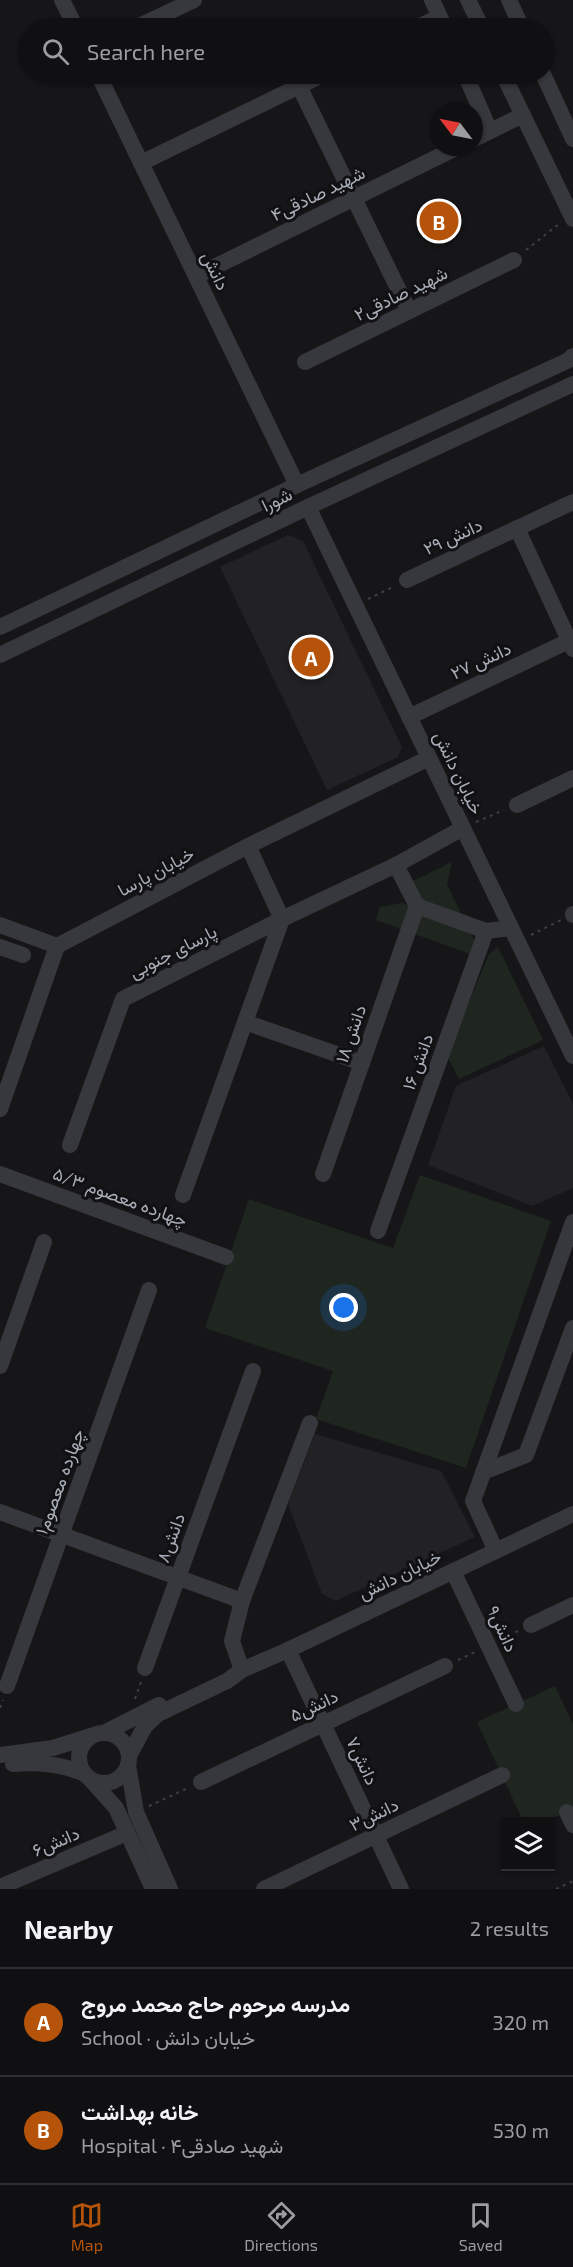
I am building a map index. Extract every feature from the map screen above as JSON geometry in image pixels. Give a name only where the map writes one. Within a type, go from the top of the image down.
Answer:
[{"type":"street","points":[[62,0],[71,18]]},
{"type":"street","points":[[156,18],[194,0]]},
{"type":"street","points":[[432,0],[440,18]]},
{"type":"street","points":[[468,0],[477,18]]},
{"type":"street","points":[[514,2],[519,18]]},
{"type":"street","name":"دانش","points":[[103,84],[297,485]]},
{"type":"street","points":[[141,163],[303,84]]},
{"type":"street","points":[[469,84],[490,131]]},
{"type":"street","points":[[508,84],[572,217]]},
{"type":"street","points":[[548,84],[573,139]]},
{"type":"street","points":[[299,86],[409,312]]},
{"type":"street","points":[[483,134],[523,115]]},
{"type":"street","name":"شهید صادقی۴","points":[[196,276],[440,156]]},
{"type":"street","name":"شهید صادقی۲","points":[[305,362],[514,260]]},
{"type":"street","name":"شورا","points":[[0,627],[297,485],[567,362],[573,356]]},
{"type":"street","name":"شورا","points":[[0,655],[308,507],[573,384]]},
{"type":"street","name":"دانش ۲۹","points":[[407,580],[573,502]]},
{"type":"street","name":"خیابان دانش","points":[[308,507],[572,1054]]},
{"type":"street","points":[[517,528],[572,643]]},
{"type":"street","name":"دانش ۲۷","points":[[409,717],[572,643]]},
{"type":"street","name":"خیابان پارسا","points":[[57,946],[248,846],[429,758]]},
{"type":"street","points":[[517,805],[573,778]]},
{"type":"street","name":"پارسای جنوبی","points":[[70,1146],[123,999],[282,919],[396,866],[463,828]]},
{"type":"street","points":[[183,1195],[282,919],[248,846]]},
{"type":"street","points":[[396,866],[417,906],[486,931],[514,934]]},
{"type":"street","name":"دانش ۱۸","points":[[323,1174],[417,906]]},
{"type":"street","points":[[0,925],[57,946],[0,1109]]},
{"type":"street","name":"دانش ۱۶","points":[[378,1231],[486,931]]},
{"type":"street","points":[[0,947],[23,955]]},
{"type":"street","points":[[245,1022],[362,1063]]},
{"type":"street","name":"چهارده معصوم ۵/۳","points":[[0,1174],[226,1257]]},
{"type":"street","points":[[496,1551],[473,1501],[573,1222]]},
{"type":"street","points":[[0,1366],[44,1242]]},
{"type":"street","name":"چهارده معصوم۱","points":[[7,1686],[149,1290]]},
{"type":"street","points":[[483,1472],[526,1455],[573,1328]]},
{"type":"street","name":"دانش۸","points":[[145,1668],[253,1371]]},
{"type":"street","points":[[242,1670],[232,1641],[242,1601],[310,1423]]},
{"type":"street","points":[[0,1512],[242,1601]]},
{"type":"street","name":"خیابان دانش","points":[[128,1760],[145,1726],[158,1714],[226,1681],[242,1670],[573,1514]]},
{"type":"street","name":"دانش۹","points":[[453,1571],[516,1704]]},
{"type":"street","points":[[531,1625],[573,1605]]},
{"type":"street","name":"دانش۷","points":[[288,1650],[401,1889]]},
{"type":"street","name":"دانش۵","points":[[201,1782],[445,1666]]},
{"type":"street","name":"خیابان دانش","points":[[0,1755],[53,1748],[99,1734],[225,1671],[242,1670]]},
{"type":"street","points":[[153,1889],[116,1808],[79,1765],[78,1756],[81,1747],[86,1740],[99,1734],[113,1735],[121,1739],[126,1747],[136,1812],[170,1889]]},
{"type":"street","points":[[0,1765],[45,1762],[63,1766],[99,1783],[108,1783],[117,1780],[124,1773],[128,1760]]},
{"type":"street","name":"دانش۳","points":[[264,1889],[502,1775]]},
{"type":"street","name":"دانش۶","points":[[0,1887],[127,1833]]},
{"type":"path","points":[[514,260],[572,217]]},
{"type":"path","points":[[355,605],[407,580]]},
{"type":"path","points":[[463,828],[517,805]]},
{"type":"path","points":[[514,934],[573,914]]},
{"type":"path","points":[[445,1666],[531,1625]]},
{"type":"path","points":[[129,1720],[145,1668]]},
{"type":"path","points":[[136,1812],[201,1782]]},
{"type":"path","points":[[556,1889],[573,1881]]},
{"type":"shaded area","points":[[288,535],[303,541],[402,747],[398,757],[327,790],[220,567]]},
{"type":"shaded area","points":[[452,862],[447,884],[461,914],[421,901],[411,882]]},
{"type":"shaded area","points":[[402,903],[467,927],[474,940],[470,954],[376,920],[380,907]]},
{"type":"shaded area","points":[[498,947],[543,1040],[459,1079],[447,1056],[489,954]]},
{"type":"shaded area","points":[[544,1046],[573,1104],[573,1188],[532,1206],[428,1165],[456,1086]]},
{"type":"shaded area","points":[[420,1175],[551,1221],[466,1468],[316,1419],[333,1371],[205,1328],[249,1199],[393,1248]]},
{"type":"shaded area","points":[[315,1434],[441,1471],[475,1537],[335,1601],[322,1594],[288,1504]]},
{"type":"shaded area","points":[[555,1686],[573,1724],[573,1809],[555,1817],[521,1817],[477,1722]]},
{"type":"place","name":"خانه بهداشت","points":[[439,221]]},
{"type":"place","name":"مدرسه مرحوم حاج محمد مروج","points":[[311,657]]}]
